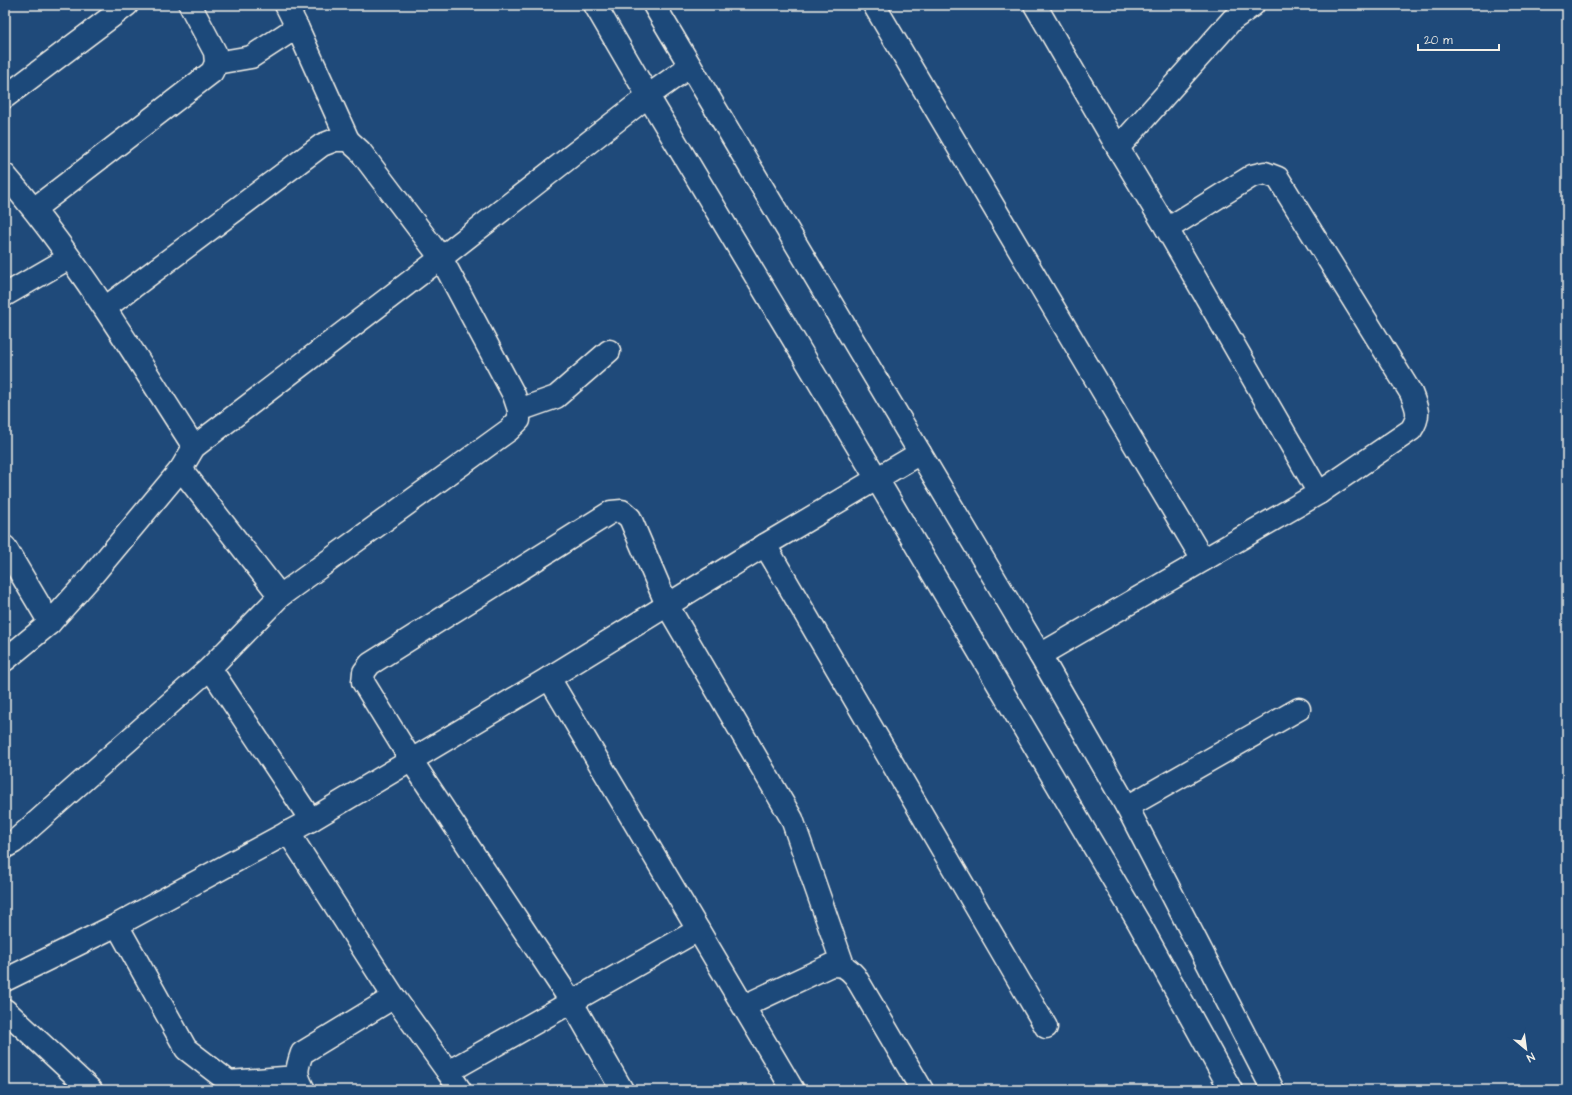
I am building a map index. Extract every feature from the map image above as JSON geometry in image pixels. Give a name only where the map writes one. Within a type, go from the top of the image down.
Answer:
[{"type":"street","points":[[5,98],[127,5]]},
{"type":"street","points":[[34,209],[212,72],[216,63],[215,52],[190,5]]},
{"type":"street","points":[[5,847],[14,842],[210,668],[280,596],[509,430],[519,420],[519,410],[514,395],[441,258],[360,151],[348,140],[286,5]]},
{"type":"street","points":[[595,5],[1139,923],[1231,1090]]},
{"type":"street","points":[[654,5],[1040,655],[1127,807],[1273,1090]]},
{"type":"street","points":[[874,5],[1203,560]]},
{"type":"street","points":[[1035,5],[1167,229],[1319,493]]},
{"type":"street","points":[[1118,148],[1228,13],[1254,5]]},
{"type":"street","points":[[216,63],[251,57],[297,27]]},
{"type":"street","points":[[5,660],[50,623],[108,557],[181,469],[194,446],[441,258],[648,96],[690,66]]},
{"type":"street","points":[[105,308],[322,145],[335,140],[348,140]]},
{"type":"street","points":[[1040,655],[1319,493],[1411,430],[1417,421],[1418,410],[1411,393],[1278,178],[1264,173],[1252,176],[1167,229]]},
{"type":"street","points":[[5,175],[34,209],[105,308],[194,446]]},
{"type":"street","points":[[5,295],[69,258]]},
{"type":"street","points":[[519,410],[556,397],[609,351]]},
{"type":"street","points":[[5,980],[117,925],[311,820],[549,678],[765,545],[920,453]]},
{"type":"street","points":[[181,469],[280,596]]},
{"type":"street","points":[[622,1090],[571,1001],[411,760],[363,682],[364,672],[370,664],[611,512],[622,511],[630,518],[667,605],[792,819],[843,965]]},
{"type":"street","points":[[765,545],[1046,1027]]},
{"type":"street","points":[[5,548],[50,623]]},
{"type":"street","points":[[210,668],[311,820]]},
{"type":"street","points":[[549,678],[744,1006],[792,1090]]},
{"type":"street","points":[[1127,807],[1299,709]]},
{"type":"street","points":[[288,832],[394,997],[460,1090]]},
{"type":"street","points":[[117,925],[186,1049],[228,1082],[301,1084],[298,1065],[302,1053],[394,997]]},
{"type":"street","points":[[448,1072],[698,930]]},
{"type":"street","points":[[744,1006],[831,965],[843,965],[855,976],[922,1090]]},
{"type":"street","points":[[5,1010],[91,1090]]}]
